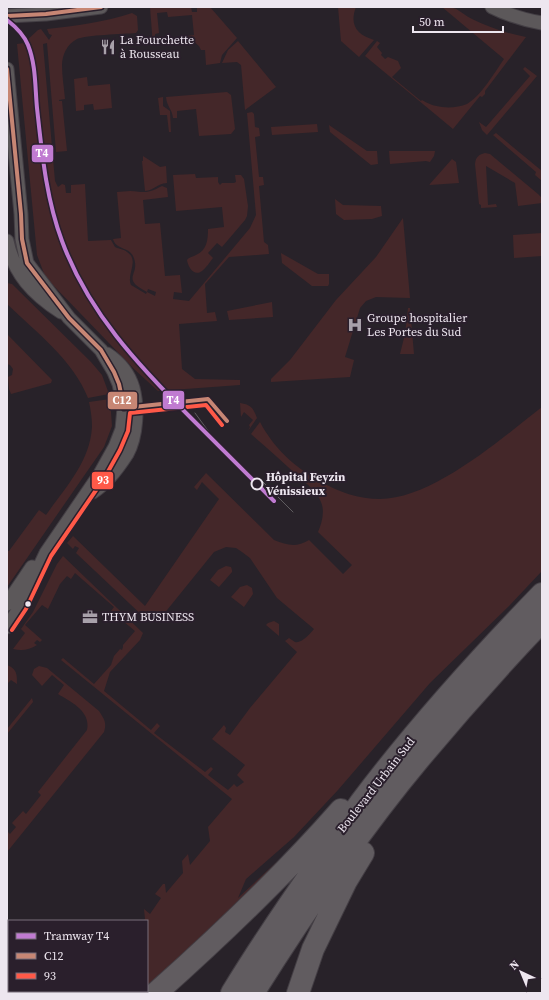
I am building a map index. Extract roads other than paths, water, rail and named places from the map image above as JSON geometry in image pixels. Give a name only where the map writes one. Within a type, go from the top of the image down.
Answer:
[{"type":"highway","name":"Boulevard Urbain Sud","points":[[232,993],[296,893],[362,802],[419,730],[506,632],[542,594]]},
{"type":"highway","name":"Boulevard Urbain Sud","points":[[253,993],[310,905],[418,759],[542,621]]},
{"type":"highway","points":[[156,993],[206,949],[299,856],[351,799],[398,742],[419,730]]},
{"type":"highway","points":[[298,993],[313,949],[346,881],[371,839],[414,781],[418,759]]},
{"type":"street","points":[[7,16],[46,14],[101,7]]},
{"type":"street","points":[[492,7],[524,20],[542,23]]},
{"type":"street","points":[[7,69],[22,239],[27,263],[69,318],[101,350],[114,372],[122,393],[124,408],[122,429],[115,447],[83,499],[7,604]]},
{"type":"street","points":[[7,241],[19,274],[45,302],[69,318]]},
{"type":"street","points":[[7,627],[21,606],[46,552]]},
{"type":"tram line","name":"T4","points":[[7,20],[17,28],[26,41],[31,53],[48,192],[62,241],[73,267],[86,291],[116,336],[152,378],[274,501]]},
{"type":"tram line","points":[[195,413],[220,447]]},
{"type":"tram line","points":[[261,480],[293,512]]},
{"type":"place","name":"La Fourchette à Rousseau","points":[[108,47]]},
{"type":"place","name":"Groupe hospitalier Les Portes du Sud","points":[[355,325]]},
{"type":"place","name":"Hôpital Feyzin Vénissieux","points":[[257,484]]},
{"type":"place","name":"THYM BUSINESS","points":[[90,617]]}]
